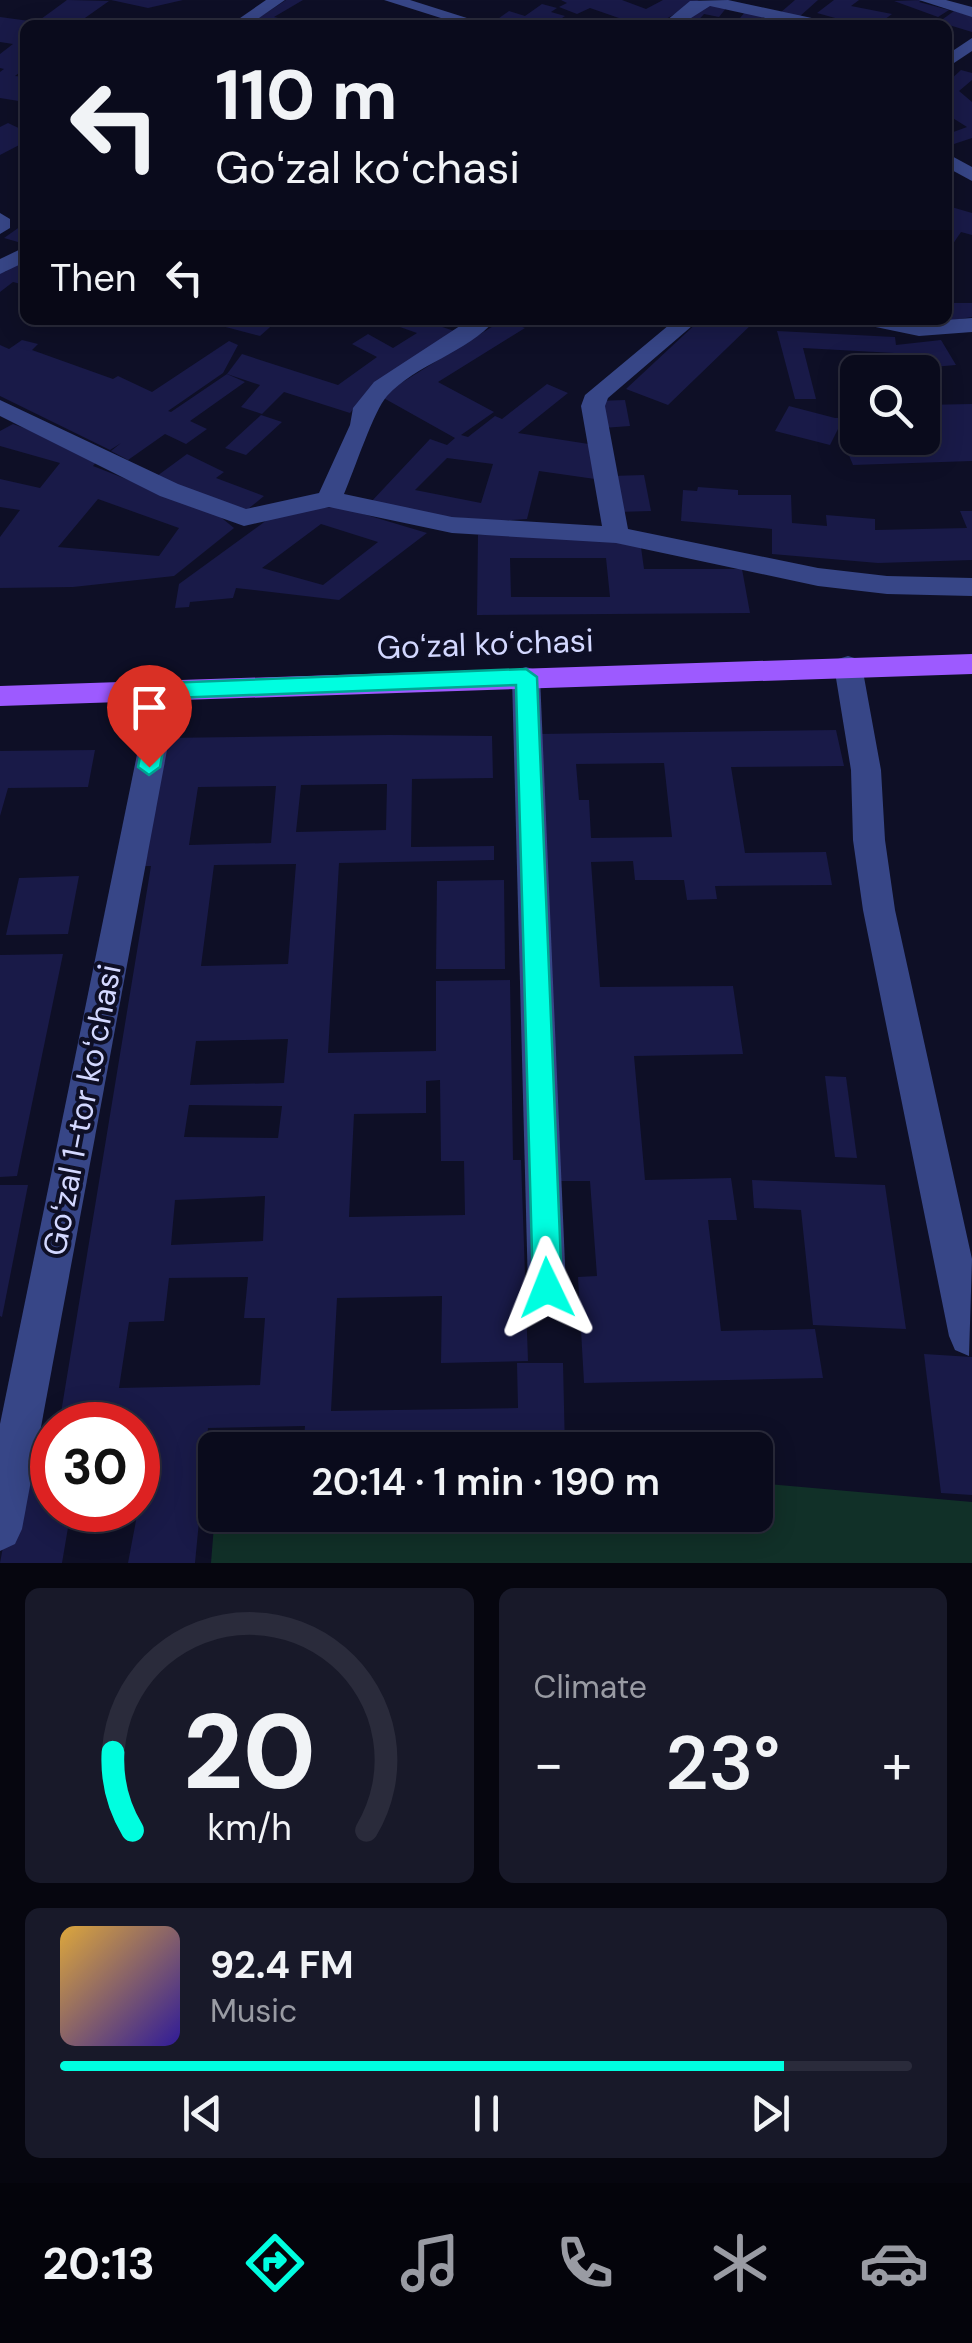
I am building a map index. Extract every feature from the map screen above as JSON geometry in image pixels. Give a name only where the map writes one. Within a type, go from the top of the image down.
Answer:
[{"type":"main road","name":"Goʻzal koʻchasi","points":[[0,696],[972,664]]},
{"type":"street","points":[[246,20],[277,0]]},
{"type":"street","points":[[392,0],[463,20]]},
{"type":"street","points":[[927,0],[972,12]]},
{"type":"street","points":[[675,20],[696,4],[710,1],[812,18]]},
{"type":"street","points":[[952,60],[972,43]]},
{"type":"street","points":[[0,220],[0,228]]},
{"type":"street","points":[[329,500],[362,424],[365,408],[382,387],[476,325]]},
{"type":"street","points":[[616,535],[593,406],[597,394],[682,325]]},
{"type":"street","points":[[902,325],[919,329],[972,325]]},
{"type":"street","points":[[0,407],[169,490],[244,518],[329,500],[452,525],[616,535],[818,577],[888,585],[972,587]]},
{"type":"street","points":[[848,666],[866,770],[869,840],[880,910],[969,1336]]},
{"type":"street","points":[[526,677],[547,1288]]},
{"type":"street","name":"Goʻzal 1-tor koʻchasi","points":[[0,1529],[164,690]]},
{"type":"green space","points":[[773,1485],[972,1502],[972,1563],[211,1563],[213,1532],[773,1532]]},
{"type":"building","points":[[67,0],[109,1],[82,20],[40,20]]},
{"type":"building","points":[[111,0],[183,0],[148,8]]},
{"type":"building","points":[[286,0],[303,0],[274,17],[281,20],[256,20]]},
{"type":"building","points":[[561,0],[622,0],[646,9],[663,0],[699,0],[664,20],[625,20],[590,8],[577,14],[559,7],[567,3]]},
{"type":"building","points":[[795,0],[818,0],[799,17],[780,13]]},
{"type":"building","points":[[834,0],[859,0],[851,6],[892,14],[884,20],[842,20],[817,13]]},
{"type":"building","points":[[922,0],[919,2],[949,10],[938,17],[894,1]]},
{"type":"building","points":[[542,4],[557,8],[551,12],[565,16],[559,20],[496,20],[509,11],[525,16]]},
{"type":"building","points":[[727,7],[719,17],[704,14],[699,20],[682,20],[694,8]]},
{"type":"building","points":[[746,11],[765,14],[761,20],[738,20]]},
{"type":"building","points":[[954,11],[972,16],[972,32],[952,26],[952,20],[942,20]]},
{"type":"building","points":[[0,17],[22,20],[20,72],[15,76],[20,76],[20,101],[0,98],[0,72],[4,69],[0,68],[0,54],[13,44],[0,42]]},
{"type":"building","points":[[961,70],[972,73],[972,80],[959,91],[972,102],[972,138],[952,145],[952,133],[967,127],[952,118],[952,78]]},
{"type":"building","points":[[8,123],[20,129],[20,145],[0,155],[0,127]]},
{"type":"building","points":[[952,207],[972,213],[972,235],[961,232],[952,245]]},
{"type":"building","points":[[20,227],[20,243],[4,238]]},
{"type":"building","points":[[20,261],[20,284],[13,282],[0,292],[0,271],[5,272]]},
{"type":"building","points":[[952,303],[972,303],[972,317],[952,320]]},
{"type":"building","points":[[218,325],[272,325],[260,336]]},
{"type":"building","points":[[394,325],[437,325],[460,333],[370,389],[350,413],[284,392],[262,414],[241,407],[260,385],[227,374],[242,354],[338,385],[377,357],[352,344],[368,334],[393,348],[417,333]]},
{"type":"building","points":[[495,325],[517,325],[525,328],[438,382],[494,412],[461,435],[468,437],[495,416],[502,419],[547,384],[568,393],[518,433],[595,445],[602,480],[539,471],[527,519],[496,521],[429,515],[371,502],[430,439],[447,445],[455,438],[380,396]],"holes":[[[447,458],[493,464],[481,503],[415,490]]]},
{"type":"building","points":[[695,325],[751,325],[668,405],[626,389]]},
{"type":"building","points":[[777,331],[895,337],[896,345],[941,340],[956,365],[940,366],[940,355],[803,348],[816,399],[795,399]]},
{"type":"building","points":[[22,340],[38,344],[32,350],[113,379],[118,376],[152,392],[229,341],[238,345],[223,373],[168,411],[171,412],[227,374],[245,382],[190,421],[207,429],[186,444],[165,434],[128,460],[111,451],[121,443],[110,450],[0,396],[0,345],[9,349]]},
{"type":"building","points":[[625,400],[630,426],[603,428],[597,401]]},
{"type":"building","points":[[972,404],[972,461],[853,465],[849,455],[940,455],[940,405]]},
{"type":"building","points":[[789,406],[840,418],[840,434],[838,429],[830,445],[775,431]]},
{"type":"building","points":[[261,415],[282,422],[246,455],[225,448]]},
{"type":"building","points":[[13,424],[101,456],[93,466],[218,515],[234,528],[174,576],[73,587],[0,588],[0,537],[20,510],[0,507],[0,479],[40,488],[60,463],[0,446],[0,431]],"holes":[[[98,499],[179,528],[159,556],[58,547]]]},
{"type":"building","points":[[187,454],[224,472],[216,478],[264,496],[242,514],[157,476]]},
{"type":"building","points":[[644,475],[651,511],[617,512],[611,476]]},
{"type":"building","points":[[698,487],[738,490],[738,495],[791,495],[792,523],[827,526],[826,515],[875,519],[875,530],[967,528],[960,511],[972,511],[972,560],[878,563],[772,554],[772,529],[681,521],[683,490],[697,491]]},
{"type":"building","points":[[340,507],[427,533],[339,600],[236,588],[233,598],[190,602],[189,607],[175,608],[179,584],[267,520],[313,508]],"holes":[[[321,524],[378,542],[323,585],[262,568]]]},
{"type":"building","points":[[478,535],[595,535],[640,540],[644,569],[742,569],[750,613],[477,615]],"holes":[[[510,558],[606,558],[610,597],[511,597]]]},
{"type":"building","points":[[836,730],[844,766],[731,767],[745,853],[826,852],[832,885],[715,886],[717,899],[687,900],[684,880],[635,880],[633,861],[591,862],[600,987],[733,986],[743,1054],[634,1056],[645,1180],[731,1178],[737,1220],[708,1220],[721,1331],[815,1329],[823,1378],[584,1383],[578,1277],[597,1276],[590,1181],[557,1181],[537,734]],"holes":[[[664,763],[672,837],[591,838],[589,800],[579,800],[576,764]]]},
{"type":"building","points":[[492,736],[493,778],[412,779],[411,847],[494,846],[494,860],[339,863],[328,1053],[436,1051],[436,981],[510,980],[513,1160],[521,1160],[528,1361],[441,1363],[442,1296],[337,1298],[331,1411],[518,1408],[517,1363],[563,1363],[565,1432],[305,1432],[305,1426],[208,1428],[208,1432],[198,1432],[195,1563],[128,1563],[134,1532],[160,1532],[160,1402],[63,1402],[151,866],[143,866],[165,738]],"holes":[[[387,784],[386,830],[296,832],[301,785]],[[276,786],[271,843],[189,845],[198,787]],[[296,864],[288,964],[201,966],[214,865]],[[288,1039],[284,1083],[190,1085],[196,1041]],[[440,1080],[441,1161],[464,1161],[465,1215],[349,1217],[354,1114],[426,1113],[426,1081]],[[189,1105],[282,1106],[278,1138],[184,1137]],[[265,1196],[263,1241],[171,1245],[175,1200]],[[248,1277],[244,1318],[265,1318],[260,1385],[119,1388],[129,1322],[164,1321],[169,1278]]]},
{"type":"building","points":[[95,750],[88,787],[8,788],[0,816],[0,751]]},
{"type":"building","points":[[79,876],[68,934],[6,935],[19,878]]},
{"type":"building","points":[[504,880],[505,969],[436,969],[437,881]]},
{"type":"building","points":[[63,954],[17,1176],[0,1177],[0,955]]},
{"type":"building","points":[[825,1076],[846,1077],[857,1158],[835,1157]]},
{"type":"building","points":[[752,1180],[885,1185],[906,1329],[813,1325],[801,1210],[754,1208]]},
{"type":"building","points":[[0,1185],[28,1185],[2,1317],[0,1316]]},
{"type":"building","points":[[924,1354],[972,1357],[972,1495],[941,1493]]},
{"type":"building","points":[[30,1477],[30,1532],[67,1532],[62,1563],[0,1563],[11,1504]]},
{"type":"route","points":[[149,767],[164,690],[526,677],[547,1288]]}]
